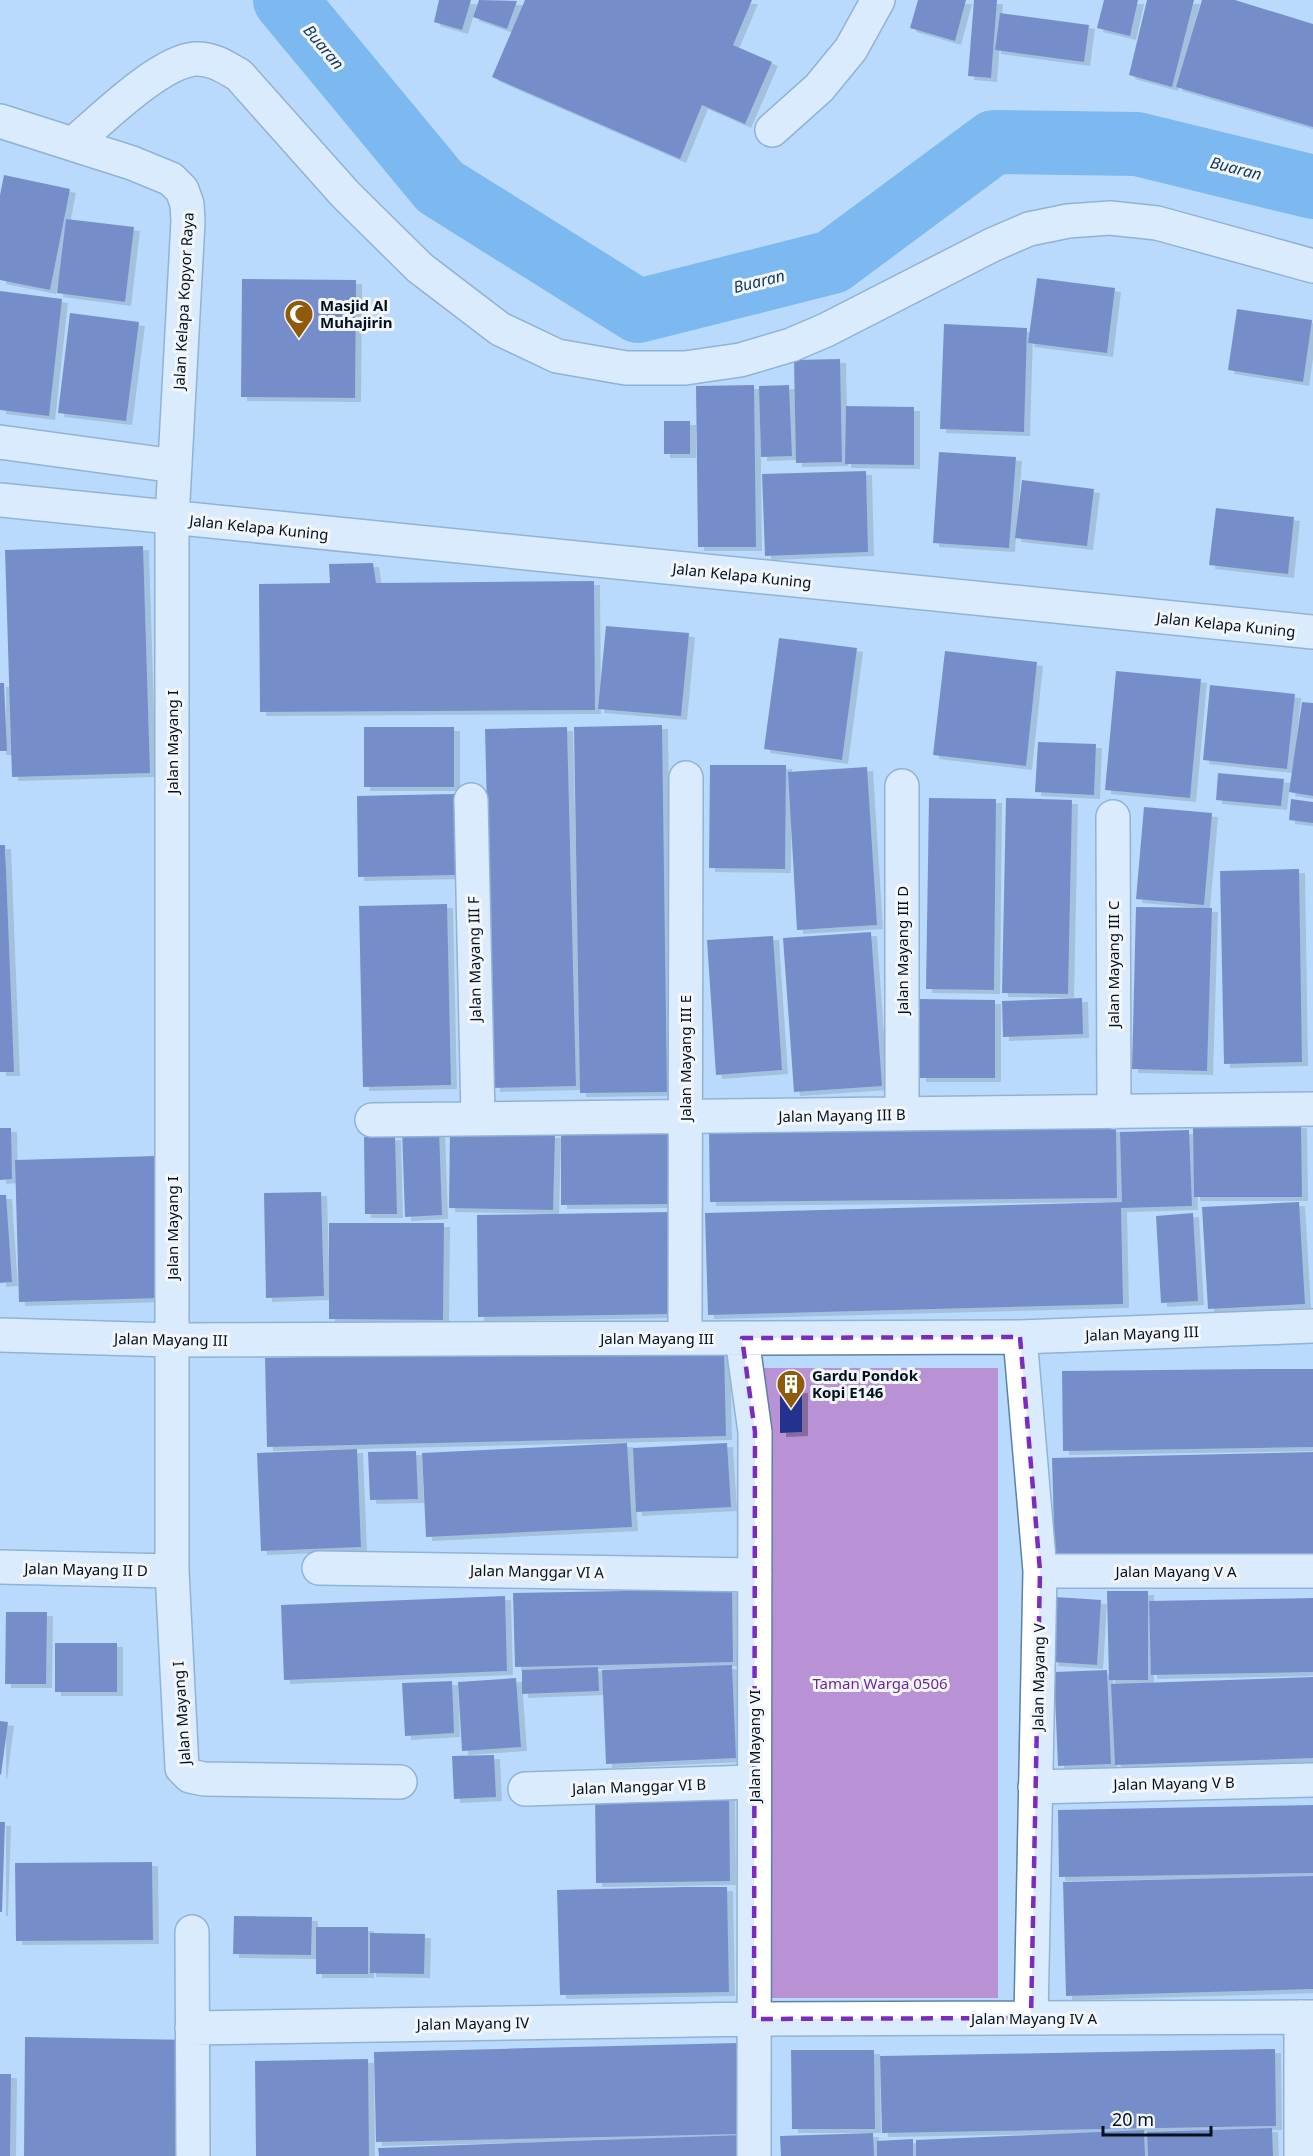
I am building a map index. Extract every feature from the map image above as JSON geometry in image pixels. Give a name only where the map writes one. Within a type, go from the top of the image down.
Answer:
[{"type":"street","points":[[772,130],[819,88],[845,57],[878,0]]},
{"type":"street","points":[[73,144],[126,98],[172,65],[195,59],[220,64],[239,75],[345,194],[420,268],[500,329],[557,356],[626,368],[685,368],[740,360],[791,345],[826,330],[992,245],[1029,229],[1068,221],[1110,218],[1157,223],[1313,266]]},
{"type":"street","name":"Jalan Kelapa Kopyor Raya","points":[[0,121],[132,163],[171,179],[182,190],[187,204],[188,221],[175,466]]},
{"type":"street","points":[[0,442],[175,466]]},
{"type":"street","name":"Jalan Mayang I","points":[[175,466],[172,519],[172,1571],[182,1768],[185,1773],[204,1779],[400,1782]]},
{"type":"street","name":"Jalan Kelapa Kuning","points":[[0,500],[1313,632]]},
{"type":"street","name":"Jalan Mayang III E","points":[[685,1337],[686,778]]},
{"type":"street","name":"Jalan Mayang III D","points":[[902,786],[902,1114]]},
{"type":"street","name":"Jalan Mayang III F","points":[[471,800],[478,1118]]},
{"type":"street","name":"Jalan Mayang III C","points":[[1113,817],[1114,1112]]},
{"type":"street","name":"Jalan Mayang III B","points":[[372,1120],[1313,1109]]},
{"type":"street","name":"Jalan Mayang III","points":[[0,1335],[171,1340],[1020,1337],[1313,1326]]},
{"type":"street","name":"Jalan Mayang V","points":[[1020,1337],[1040,1571],[1031,2018]]},
{"type":"street","name":"Jalan Mayang VI","points":[[742,1338],[755,1432],[754,2156]]},
{"type":"street","name":"Jalan Mayang II D","points":[[0,1567],[172,1571]]},
{"type":"street","name":"Jalan Manggar VI A","points":[[319,1568],[755,1575]]},
{"type":"street","name":"Jalan Mayang V A","points":[[1040,1571],[1313,1571]]},
{"type":"street","name":"Jalan Mayang V B","points":[[1035,1787],[1313,1780]]},
{"type":"street","name":"Jalan Manggar VI B","points":[[525,1789],[753,1782]]},
{"type":"street","points":[[192,1932],[193,2156]]},
{"type":"street","points":[[1301,2156],[1307,2017]]},
{"type":"street","name":"Jalan Mayang IV A","points":[[754,2019],[1307,2017]]},
{"type":"street","name":"Jalan Mayang IV","points":[[192,2028],[754,2019]]},
{"type":"highlighted area","points":[[1020,1337],[1040,1571],[1031,2018],[754,2019],[755,1432],[742,1338]]},
{"type":"green space","name":"Taman Warga 0506","points":[[762,1368],[998,1368],[998,1998],[763,1998]]},
{"type":"building","points":[[439,0],[471,0],[462,30],[434,22]]},
{"type":"building","points":[[479,0],[517,1],[507,29],[473,17]]},
{"type":"building","points":[[525,0],[752,0],[733,45],[772,62],[745,124],[702,105],[680,159],[492,77]]},
{"type":"building","points":[[918,0],[966,0],[955,41],[910,28]]},
{"type":"building","points":[[974,0],[997,0],[991,78],[968,76]]},
{"type":"building","points":[[1104,0],[1138,0],[1130,36],[1097,28]]},
{"type":"building","points":[[1147,0],[1194,0],[1172,87],[1129,75]]},
{"type":"building","points":[[1202,0],[1235,0],[1313,24],[1313,127],[1176,87]]},
{"type":"building","points":[[1000,13],[1089,25],[1084,62],[995,50]]},
{"type":"building","points":[[4,175],[70,189],[50,290],[0,280],[0,195]]},
{"type":"building","points":[[66,219],[134,227],[125,302],[57,293]]},
{"type":"building","points":[[1037,278],[1115,288],[1107,353],[1028,343]]},
{"type":"building","name":"Masjid Al Muhajirin","points":[[242,279],[356,280],[355,398],[241,397]]},
{"type":"building","points":[[0,291],[62,299],[49,416],[0,410]]},
{"type":"building","points":[[1237,309],[1312,320],[1303,382],[1228,370]]},
{"type":"building","points":[[70,313],[139,322],[126,421],[58,413]]},
{"type":"building","points":[[944,324],[1027,328],[1024,432],[940,429]]},
{"type":"building","points":[[840,359],[842,462],[796,463],[794,360]]},
{"type":"building","points":[[754,385],[756,547],[698,547],[696,386]]},
{"type":"building","points":[[789,385],[792,456],[761,457],[759,386]]},
{"type":"building","points":[[846,406],[914,407],[914,465],[845,464]]},
{"type":"building","points":[[664,421],[690,421],[690,454],[664,454]]},
{"type":"building","points":[[939,452],[1016,457],[1009,548],[933,543]]},
{"type":"building","points":[[866,471],[868,552],[765,556],[762,474]]},
{"type":"building","points":[[1022,480],[1094,489],[1087,546],[1015,538]]},
{"type":"building","points":[[1216,508],[1294,517],[1288,574],[1209,565]]},
{"type":"building","points":[[143,546],[150,773],[12,777],[5,550]]},
{"type":"building","points":[[373,563],[376,583],[594,581],[595,710],[260,712],[259,584],[330,583],[329,564]]},
{"type":"building","points":[[606,626],[689,633],[681,716],[598,709]]},
{"type":"building","points":[[779,638],[857,648],[842,760],[764,749]]},
{"type":"building","points":[[945,651],[1037,662],[1026,766],[933,755]]},
{"type":"building","points":[[1116,671],[1201,679],[1190,798],[1105,790]]},
{"type":"building","points":[[0,683],[4,683],[7,751],[0,751]]},
{"type":"building","points":[[1210,685],[1295,694],[1287,769],[1203,760]]},
{"type":"building","points":[[1302,702],[1313,703],[1313,796],[1289,792]]},
{"type":"building","points":[[662,725],[667,1092],[580,1093],[574,727]]},
{"type":"building","points":[[364,727],[454,727],[454,787],[364,787]]},
{"type":"building","points":[[567,727],[576,1086],[494,1088],[485,729]]},
{"type":"building","points":[[1038,742],[1096,744],[1094,795],[1035,792]]},
{"type":"building","points":[[710,765],[786,765],[785,869],[709,868]]},
{"type":"building","points":[[867,767],[877,925],[797,930],[788,772]]},
{"type":"building","points":[[1218,773],[1284,779],[1281,806],[1216,800]]},
{"type":"building","points":[[454,794],[455,875],[358,877],[357,796]]},
{"type":"building","points":[[929,798],[996,799],[994,990],[926,989]]},
{"type":"building","points":[[1006,798],[1072,800],[1068,994],[1002,993]]},
{"type":"building","points":[[1291,799],[1313,802],[1313,823],[1289,820]]},
{"type":"building","points":[[1144,807],[1212,813],[1204,905],[1136,899]]},
{"type":"building","points":[[0,845],[5,845],[14,1072],[0,1072]]},
{"type":"building","points":[[1299,869],[1302,1062],[1224,1064],[1220,871]]},
{"type":"building","points":[[447,904],[451,1085],[363,1087],[359,906]]},
{"type":"building","points":[[1136,907],[1212,908],[1207,1071],[1132,1069]]},
{"type":"building","points":[[871,932],[882,1086],[794,1092],[783,938]]},
{"type":"building","points":[[773,936],[782,1070],[716,1075],[707,940]]},
{"type":"building","points":[[1082,998],[1083,1034],[1003,1037],[1002,1001]]},
{"type":"building","points":[[920,999],[995,1000],[995,1078],[920,1078]]},
{"type":"building","points":[[1193,1124],[1301,1124],[1302,1197],[1194,1197]]},
{"type":"building","points":[[0,1128],[11,1128],[12,1179],[0,1180]]},
{"type":"building","points":[[1116,1128],[1117,1198],[710,1202],[709,1133]]},
{"type":"building","points":[[402,1129],[439,1129],[442,1215],[405,1217]]},
{"type":"building","points":[[1189,1130],[1192,1206],[1121,1208],[1123,1304],[708,1315],[705,1213],[1122,1202],[1120,1132]]},
{"type":"building","points":[[450,1131],[555,1134],[553,1210],[449,1208]]},
{"type":"building","points":[[670,1132],[670,1204],[561,1205],[561,1133]]},
{"type":"building","points":[[395,1136],[397,1214],[365,1214],[364,1137]]},
{"type":"building","points":[[156,1156],[161,1298],[19,1302],[15,1160]]},
{"type":"building","points":[[321,1192],[324,1296],[266,1298],[264,1193]]},
{"type":"building","points":[[0,1195],[6,1195],[12,1282],[0,1283]]},
{"type":"building","points":[[1299,1202],[1305,1304],[1208,1309],[1202,1207]]},
{"type":"building","points":[[670,1212],[671,1314],[478,1317],[477,1215]]},
{"type":"building","points":[[1193,1213],[1198,1301],[1161,1303],[1156,1216]]},
{"type":"building","points":[[329,1223],[444,1223],[443,1320],[329,1319]]},
{"type":"building","points":[[724,1347],[726,1436],[267,1447],[265,1358]]},
{"type":"building","points":[[1313,1369],[1313,1447],[1063,1451],[1062,1371]]},
{"type":"building","name":"Gardu Pondok Kopi E146","points":[[780,1389],[802,1389],[802,1432],[780,1433]]},
{"type":"building","points":[[627,1443],[632,1527],[426,1537],[422,1453]]},
{"type":"building","points":[[727,1443],[731,1507],[636,1512],[633,1448]]},
{"type":"building","points":[[357,1449],[361,1547],[261,1551],[257,1453]]},
{"type":"building","points":[[416,1451],[418,1499],[370,1500],[368,1452]]},
{"type":"building","points":[[1313,1452],[1313,1558],[1055,1564],[1052,1458]]},
{"type":"building","points":[[732,1589],[733,1662],[515,1667],[513,1593]]},
{"type":"building","points":[[1107,1591],[1148,1591],[1148,1680],[1109,1680]]},
{"type":"building","points":[[505,1596],[507,1671],[284,1680],[281,1605]]},
{"type":"building","points":[[1056,1597],[1101,1600],[1097,1665],[1052,1662]]},
{"type":"building","points":[[1313,1598],[1313,1672],[1151,1675],[1149,1601]]},
{"type":"building","points":[[6,1612],[47,1612],[46,1684],[5,1684]]},
{"type":"building","points":[[55,1643],[117,1643],[117,1692],[55,1692]]},
{"type":"building","points":[[732,1665],[736,1758],[606,1764],[602,1670]]},
{"type":"building","points":[[598,1667],[599,1691],[522,1694],[522,1670]]},
{"type":"building","points":[[1107,1670],[1111,1764],[1058,1766],[1054,1672]]},
{"type":"building","points":[[1313,1677],[1313,1758],[1115,1765],[1111,1684]]},
{"type":"building","points":[[516,1678],[521,1747],[462,1751],[458,1682]]},
{"type":"building","points":[[452,1681],[454,1733],[405,1736],[402,1683]]},
{"type":"building","points":[[0,1721],[8,1722],[1,1775],[0,1774]]},
{"type":"building","points":[[494,1755],[496,1797],[454,1799],[452,1756]]},
{"type":"building","points":[[595,1793],[729,1793],[730,1881],[596,1883]]},
{"type":"building","points":[[1313,1805],[1313,1873],[1059,1877],[1058,1810]]},
{"type":"building","points":[[0,1822],[5,1822],[2,1912],[0,1912]]},
{"type":"building","points":[[152,1862],[153,1940],[16,1941],[15,1863]]},
{"type":"building","points":[[1313,1876],[1313,1989],[1066,1996],[1063,1882]]},
{"type":"building","points":[[727,1887],[729,1992],[560,1995],[557,1890]]},
{"type":"building","points":[[234,1916],[312,1917],[311,1955],[233,1954]]},
{"type":"building","points":[[316,1927],[368,1927],[368,1974],[316,1974]]},
{"type":"building","points":[[370,1933],[425,1934],[424,1974],[370,1973]]},
{"type":"building","points":[[25,2037],[191,2040],[190,2156],[24,2156]]},
{"type":"building","points":[[738,2043],[741,2134],[376,2142],[374,2052]]},
{"type":"building","points":[[1275,2049],[1276,2126],[882,2133],[880,2056]]},
{"type":"building","points":[[791,2050],[874,2050],[875,2129],[792,2129]]},
{"type":"building","points":[[368,2059],[369,2156],[256,2156],[255,2061]]},
{"type":"building","points":[[0,2074],[11,2074],[10,2156],[0,2156]]},
{"type":"building","points":[[1272,2128],[1273,2156],[1148,2156],[1147,2132]]},
{"type":"building","points":[[1144,2130],[1145,2156],[916,2156],[916,2140]]},
{"type":"building","points":[[873,2133],[874,2156],[781,2156],[780,2136]]},
{"type":"building","points":[[743,2135],[743,2156],[379,2156],[378,2148]]},
{"type":"building","points":[[913,2139],[913,2156],[877,2156],[877,2141]]},
{"type":"waterway","name":"Buaran","points":[[285,0],[440,187],[638,311],[832,262],[994,142],[1137,144],[1313,187]]},
{"type":"place","name":"Masjid Al Muhajirin","points":[[299,340]]},
{"type":"place","name":"Gardu Pondok Kopi E146","points":[[791,1410]]}]
